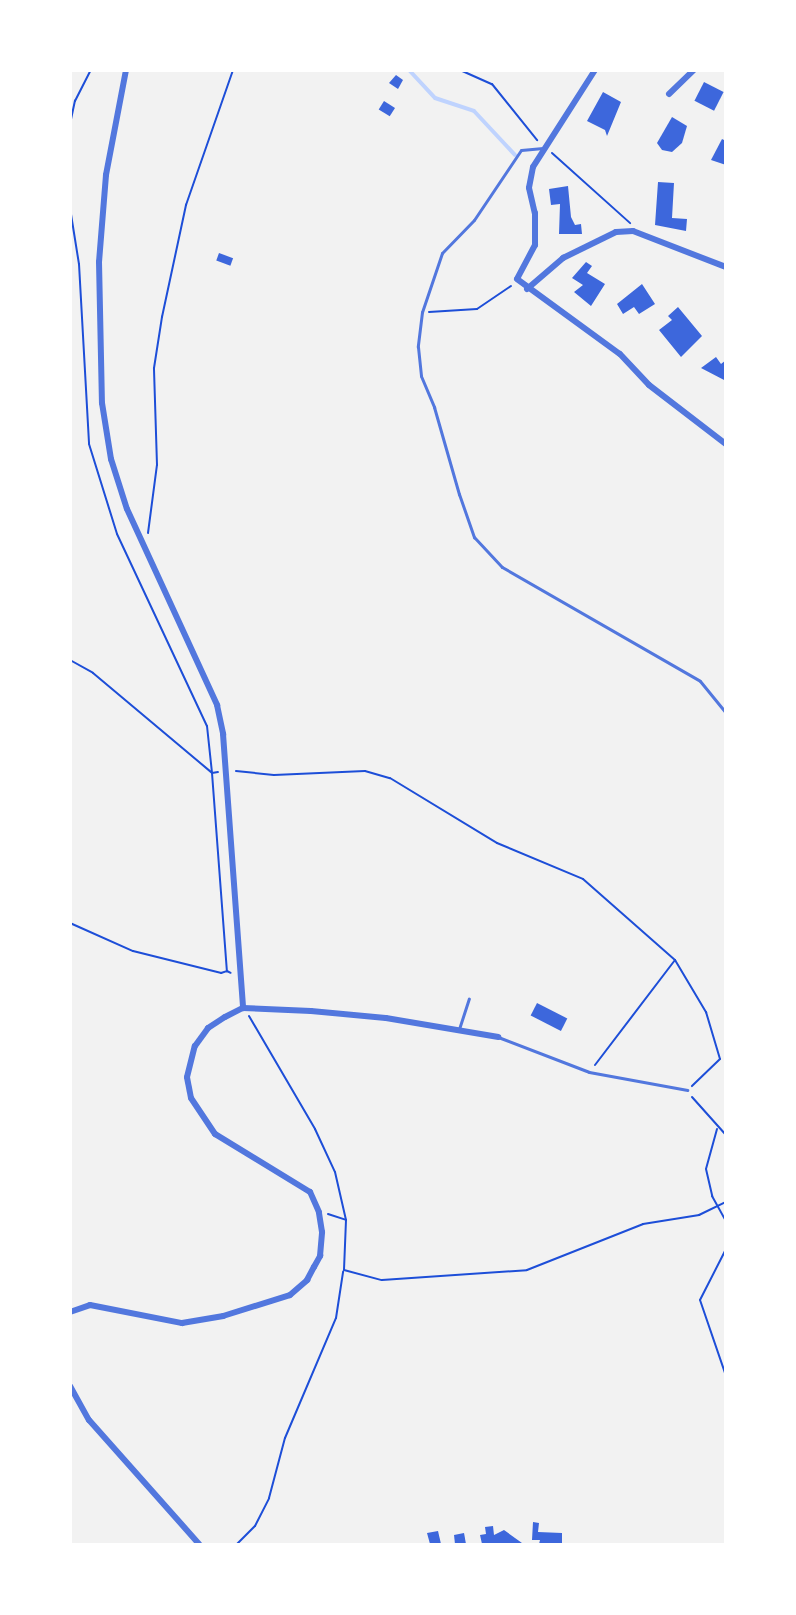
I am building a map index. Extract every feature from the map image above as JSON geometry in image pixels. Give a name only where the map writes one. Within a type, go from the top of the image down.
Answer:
[{"type":"street","points":[[126,70],[106,175],[99,262],[102,403],[111,459],[126,509],[210,685],[223,734],[238,978],[243,1008]]},
{"type":"street","points":[[595,70],[543,148],[533,167],[529,188],[536,213],[535,244],[517,279],[527,289],[620,354],[650,385],[726,444]]},
{"type":"street","points":[[669,94],[694,70]]},
{"type":"street","points":[[527,289],[563,258],[616,232],[633,231],[726,267]]},
{"type":"street","points":[[70,1312],[90,1305],[182,1323],[276,1302],[307,1280],[317,1262],[322,1243],[319,1212],[310,1192],[215,1134],[191,1098],[187,1077],[195,1046],[208,1028],[243,1008],[386,1018],[498,1037]]},
{"type":"street","points":[[70,1386],[89,1420],[199,1545]]},
{"type":"lane","points":[[543,148],[521,150],[474,220],[442,254],[422,312],[418,347],[421,376],[437,417],[459,494],[474,537],[502,567],[700,681],[726,713]]},
{"type":"lane","points":[[459,1029],[469,999]]},
{"type":"lane","points":[[498,1037],[589,1072],[687,1090]]},
{"type":"path","points":[[70,124],[75,101],[91,70]]},
{"type":"path","points":[[142,542],[154,499],[154,368],[162,317],[186,205],[233,70]]},
{"type":"path","points":[[460,70],[492,84],[543,148],[608,199],[629,220],[633,231]]},
{"type":"path","points":[[438,312],[477,309],[509,288]]},
{"type":"path","points":[[70,660],[93,673],[212,773],[227,971]]},
{"type":"path","points":[[226,770],[274,775],[365,771],[390,778],[497,843],[583,879],[675,960],[706,1012],[720,1059],[687,1090],[717,1130],[726,1135]]},
{"type":"path","points":[[70,923],[133,951],[221,973],[227,971]]},
{"type":"path","points":[[589,1072],[675,960]]},
{"type":"path","points":[[227,971],[238,978]]},
{"type":"path","points":[[237,1545],[255,1526],[269,1498],[285,1438],[336,1318],[344,1270],[346,1220],[335,1172],[315,1129],[243,1008]]},
{"type":"path","points":[[717,1130],[706,1169],[717,1206],[726,1221]]},
{"type":"path","points":[[344,1270],[382,1280],[527,1270],[643,1224],[699,1215],[726,1202]]},
{"type":"path","points":[[319,1212],[346,1220]]},
{"type":"path","points":[[726,1249],[699,1300],[726,1376]]},
{"type":"building","points":[[396,75],[403,80],[398,89],[389,83]]},
{"type":"building","points":[[704,82],[724,92],[714,111],[694,101]]},
{"type":"building","points":[[603,92],[621,102],[607,136],[605,130],[587,121]]},
{"type":"building","points":[[384,101],[395,108],[390,116],[379,109]]},
{"type":"building","points":[[672,117],[687,126],[682,143],[672,152],[662,150],[657,143]]},
{"type":"building","points":[[722,139],[726,141],[726,165],[711,160]]},
{"type":"building","points":[[658,182],[674,183],[672,218],[687,219],[686,231],[655,225]]},
{"type":"building","points":[[568,186],[571,217],[575,225],[581,224],[582,234],[559,234],[560,204],[551,205],[549,189]]},
{"type":"building","points":[[219,253],[233,258],[230,266],[216,261]]},
{"type":"building","points":[[586,262],[592,266],[587,273],[605,284],[591,306],[574,292],[583,285],[572,278]]},
{"type":"building","points":[[642,284],[655,304],[639,314],[634,307],[623,314],[617,304]]},
{"type":"building","points":[[678,307],[702,336],[681,357],[659,330],[672,320],[668,316]]},
{"type":"building","points":[[716,357],[721,364],[726,360],[726,381],[701,368]]},
{"type":"building","points":[[537,1003],[567,1018],[561,1031],[531,1015]]},
{"type":"building","points":[[533,1522],[539,1523],[538,1532],[562,1533],[562,1544],[539,1544],[540,1540],[532,1540]]},
{"type":"building","points":[[493,1526],[494,1535],[504,1530],[522,1543],[482,1544],[480,1535],[486,1534],[485,1527]]},
{"type":"building","points":[[438,1531],[441,1544],[430,1544],[427,1533]]},
{"type":"building","points":[[464,1533],[466,1544],[455,1544],[454,1535]]},
{"type":"waterway","points":[[409,70],[435,98],[474,111],[515,155]]}]
